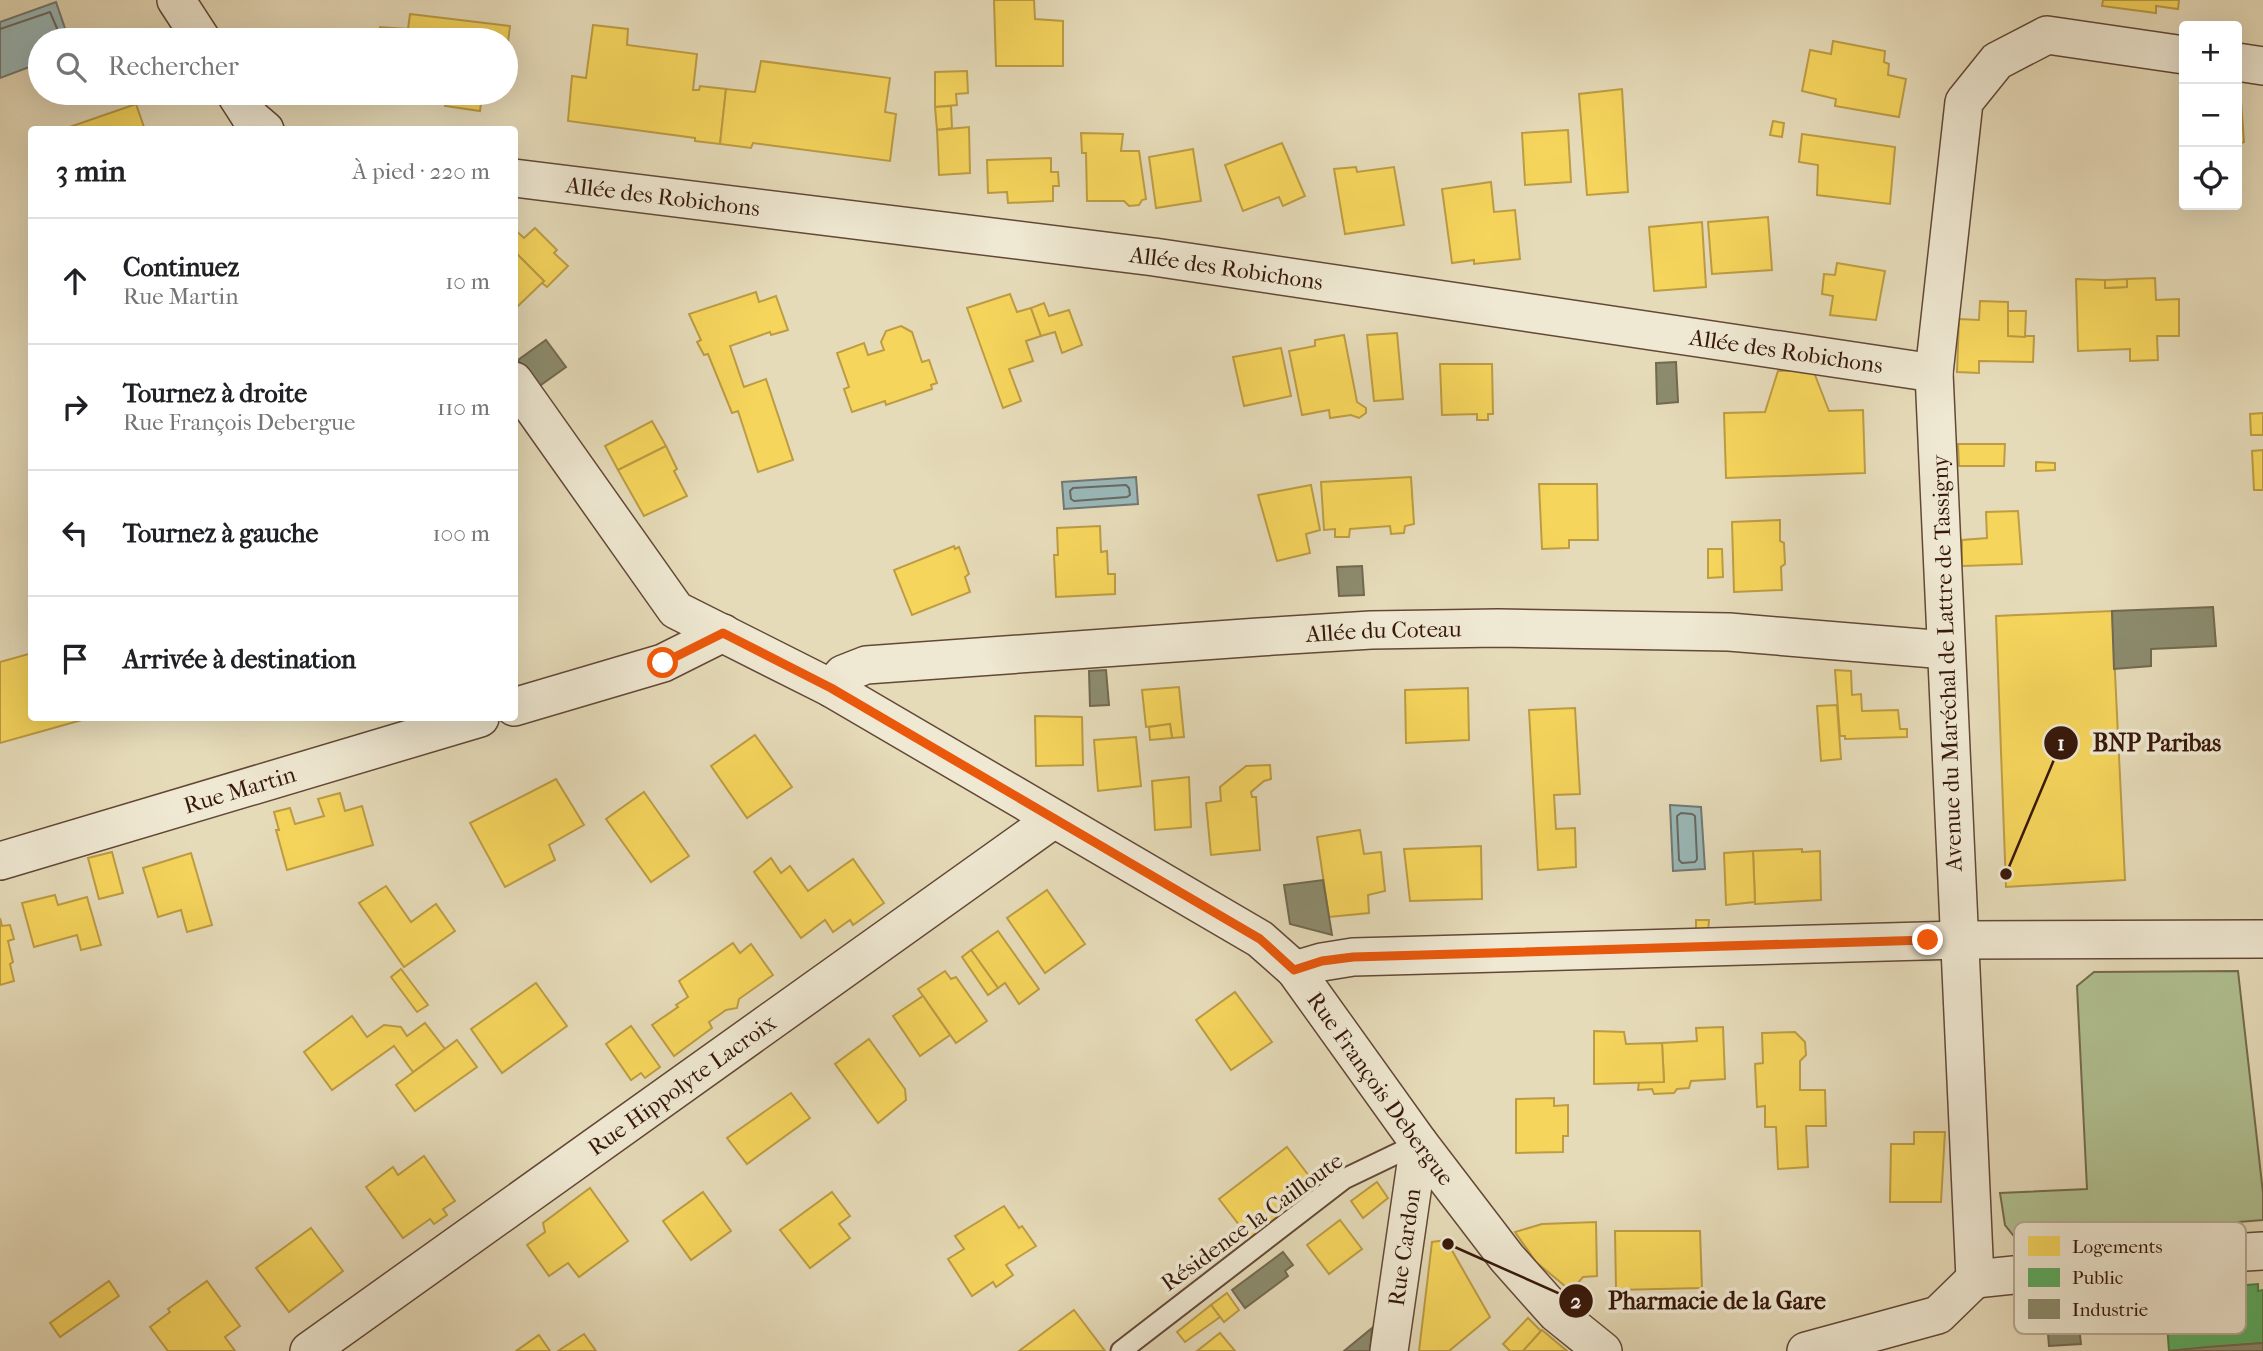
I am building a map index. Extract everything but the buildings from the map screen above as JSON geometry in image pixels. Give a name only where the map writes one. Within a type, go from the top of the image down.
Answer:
[{"type":"street","points":[[176,0],[194,28]]},
{"type":"street","name":"Avenue du Maréchal de Lattre de Tassigny","points":[[1975,1279],[1934,373],[1964,102],[1997,61],[2047,35],[2179,54]]},
{"type":"street","points":[[2242,63],[2263,66]]},
{"type":"street","points":[[243,105],[260,126]]},
{"type":"street","name":"Allée des Robichons","points":[[518,178],[1154,257],[1934,373]]},
{"type":"street","name":"Rue François Debergue","points":[[518,387],[676,610],[831,688],[1260,939],[1294,970],[1419,1143],[1507,1258],[1556,1313],[1603,1351]]},
{"type":"street","name":"Allée du Coteau","points":[[831,688],[843,674],[866,665],[1371,630],[1499,628],[1729,632],[1946,650]]},
{"type":"street","points":[[518,706],[663,663],[723,633]]},
{"type":"street","name":"Rue Martin","points":[[0,861],[470,721]]},
{"type":"street","name":"Rue Hippolyte Lacroix","points":[[309,1351],[1054,819]]},
{"type":"street","points":[[1294,970],[1322,961],[1353,957],[1959,940],[2263,939]]},
{"type":"street","name":"Rue Cardon","points":[[1389,1351],[1419,1143]]},
{"type":"street","points":[[1806,1351],[1938,1315],[1975,1279],[2014,1275]]},
{"type":"lane","name":"Résidence la Cailloute","points":[[1121,1351],[1343,1179],[1419,1143]]},
{"type":"green space","points":[[2238,971],[2263,1193],[2263,1220],[2014,1222],[2014,1236],[2005,1225],[2000,1193],[2087,1189],[2077,986],[2094,972]]},
{"type":"water","points":[[56,2],[65,28],[28,28],[28,68],[0,78],[0,22]]},
{"type":"water","points":[[1136,477],[1138,504],[1064,509],[1062,482]]},
{"type":"water","points":[[1670,805],[1701,807],[1705,869],[1673,871]]},
{"type":"place","name":"BNP Paribas","points":[[2006,874]]},
{"type":"place","name":"Pharmacie de la Gare","points":[[1448,1244]]},
{"type":"route","points":[[663,663],[723,633],[831,688],[1260,939],[1294,970],[1322,961],[1353,957],[1928,940]]}]
